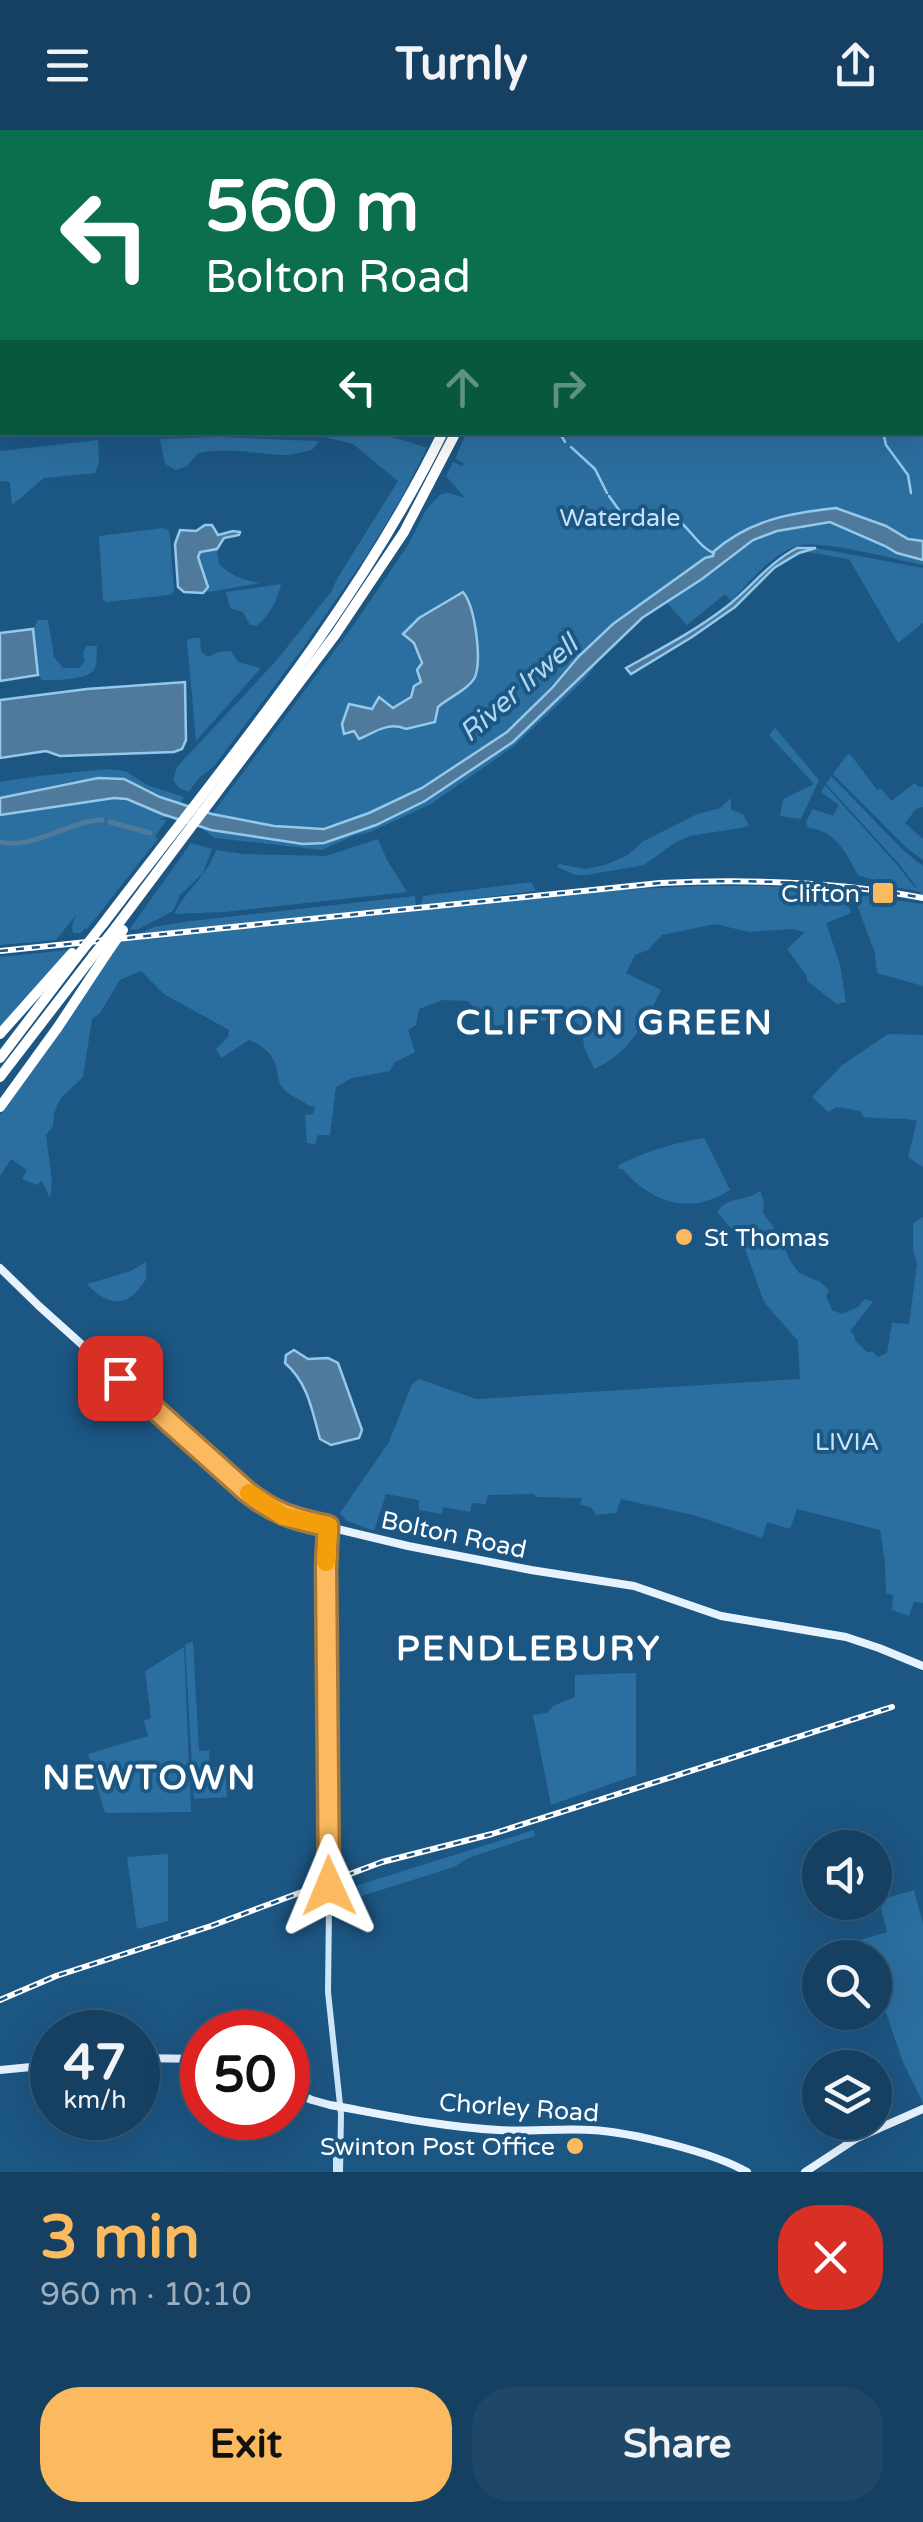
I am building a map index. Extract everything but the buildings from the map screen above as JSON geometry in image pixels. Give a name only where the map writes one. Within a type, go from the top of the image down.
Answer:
[{"type":"highway","points":[[0,1034],[102,924],[336,614],[402,511],[441,435]]},
{"type":"highway","points":[[0,1077],[119,928],[322,655],[414,515],[454,435]]},
{"type":"highway","points":[[0,1108],[108,953],[119,928]]},
{"type":"highway","points":[[0,1058],[74,956]]},
{"type":"main road","name":"Bolton Road","points":[[0,1268],[246,1491],[283,1516],[408,1546],[634,1586],[720,1616],[846,1638],[923,1666]]},
{"type":"main road","points":[[328,1526],[328,1992],[340,2107],[336,2118],[338,2172]]},
{"type":"main road","points":[[0,2070],[30,2067]]},
{"type":"main road","name":"Chorley Road","points":[[310,2099],[460,2127],[500,2131],[593,2130],[712,2157],[746,2172]]},
{"type":"main road","points":[[805,2172],[857,2138],[923,2109]]},
{"type":"green space","points":[[309,435],[380,435],[427,448],[367,555],[300,652],[214,766],[189,792],[173,780],[177,767],[276,661],[331,592],[398,481],[353,444]]},
{"type":"green space","name":"Waterdale","points":[[465,435],[923,435],[923,541],[908,539],[886,526],[836,508],[769,519],[705,558],[613,624],[507,731],[422,788],[369,813],[324,827],[274,826],[212,814],[353,626],[408,545],[426,510],[441,494],[465,498],[446,476],[453,462],[463,466],[455,459]],"holes":[[[463,592],[476,656],[475,677],[438,707],[360,739],[354,731],[363,709],[390,707],[410,698],[417,690],[421,668],[411,640],[404,633],[419,618]]]},
{"type":"green space","points":[[160,439],[319,441],[312,450],[292,454],[208,452],[198,453],[187,466],[176,470],[165,464]]},
{"type":"green space","points":[[98,440],[99,463],[95,473],[44,478],[12,505],[10,482],[0,481],[0,451]]},
{"type":"green space","points":[[830,522],[923,560],[923,565],[840,548],[798,546],[770,562],[731,601],[725,594],[687,625],[667,603],[753,540],[777,531]]},
{"type":"green space","points":[[163,528],[170,536],[174,592],[103,600],[99,536]]},
{"type":"green space","points":[[816,548],[923,568],[923,623],[898,643],[849,559],[807,552]]},
{"type":"green space","points":[[217,549],[219,564],[224,568],[260,583],[203,593],[208,587],[198,556],[200,552]]},
{"type":"green space","points":[[281,584],[272,607],[257,626],[250,625],[243,612],[230,608],[226,592]]},
{"type":"green space","points":[[38,620],[48,620],[54,657],[63,668],[79,668],[85,661],[86,646],[97,646],[93,671],[77,678],[42,680],[38,675],[33,629]]},
{"type":"green space","points":[[200,638],[201,652],[208,657],[231,651],[238,662],[261,668],[196,741],[187,640]]},
{"type":"green space","points":[[594,663],[583,681],[513,747],[431,804],[368,833],[322,850],[215,838],[203,830],[204,827],[324,843],[376,825],[513,742]]},
{"type":"green space","points":[[775,728],[819,780],[801,819],[780,816],[783,799],[814,784],[769,735]]},
{"type":"green space","points":[[850,754],[877,790],[881,788],[891,801],[915,783],[923,787],[923,807],[916,809],[905,823],[923,839],[923,860],[833,774]]},
{"type":"green space","points":[[107,769],[125,771],[149,786],[184,797],[180,804],[126,781],[107,778],[0,798],[0,782]]},
{"type":"green space","points":[[831,776],[923,866],[923,896],[921,892],[858,875],[833,838],[808,828],[806,822],[813,809],[833,816],[839,805],[821,792],[825,785],[917,888],[900,865],[826,784]]},
{"type":"green space","points":[[114,798],[169,817],[157,819],[167,820],[155,836],[158,839],[87,929],[73,933],[76,915],[56,940],[0,945],[0,815]]},
{"type":"green space","points":[[731,798],[731,810],[743,814],[749,825],[746,827],[690,836],[644,865],[587,875],[575,875],[557,867],[559,864],[585,869],[605,865],[695,815],[720,808]]},
{"type":"green space","points":[[378,839],[407,892],[174,914],[216,850],[326,856]]},
{"type":"green space","points":[[191,843],[212,849],[203,873],[180,895],[173,911],[139,929],[129,930]]},
{"type":"green space","points":[[531,882],[536,891],[421,905],[423,896]]},
{"type":"green space","points":[[698,886],[847,891],[851,913],[826,923],[840,965],[846,1002],[837,1004],[807,981],[787,949],[805,932],[749,932],[715,924],[662,935],[648,950],[635,955],[626,973],[661,990],[635,1036],[606,1063],[594,1069],[584,1047],[582,1028],[571,1018],[490,1026],[468,1001],[443,1000],[419,1009],[416,1025],[408,1030],[415,1052],[394,1063],[390,1071],[352,1078],[336,1087],[330,1135],[318,1135],[315,1144],[307,1143],[305,1115],[313,1114],[315,1106],[285,1090],[267,1051],[249,1040],[221,1058],[216,1049],[228,1037],[229,1030],[164,994],[141,971],[120,980],[92,1019],[83,1077],[60,1099],[53,1126],[46,1135],[52,1181],[50,1198],[42,1181],[37,1185],[22,1179],[27,1170],[11,1159],[0,1176],[0,1115],[120,942],[616,890]]},
{"type":"green space","points":[[415,896],[416,905],[135,935],[154,927],[191,921]]},
{"type":"green space","points":[[854,897],[923,904],[923,986],[877,973],[875,953]]},
{"type":"green space","points":[[68,950],[0,1029],[0,957]]},
{"type":"green space","points":[[888,1034],[923,1035],[923,1167],[908,1157],[917,1121],[864,1117],[860,1111],[837,1107],[828,1112],[812,1097],[841,1066]]},
{"type":"green space","points":[[704,1138],[730,1190],[715,1198],[686,1204],[672,1202],[646,1190],[618,1169],[619,1165],[650,1152]]},
{"type":"green space","name":"LIVIA","points":[[760,1191],[763,1213],[791,1262],[799,1273],[829,1290],[826,1296],[832,1310],[842,1314],[865,1299],[873,1302],[850,1331],[868,1353],[872,1351],[878,1357],[887,1353],[892,1323],[909,1324],[917,1264],[913,1223],[923,1217],[923,1603],[914,1602],[909,1616],[892,1610],[893,1595],[886,1593],[880,1530],[797,1509],[790,1529],[767,1522],[762,1538],[697,1516],[621,1499],[616,1513],[596,1515],[591,1507],[580,1505],[582,1498],[488,1495],[486,1504],[472,1503],[470,1512],[443,1507],[442,1514],[419,1510],[419,1500],[386,1494],[374,1531],[347,1521],[340,1513],[389,1442],[412,1384],[419,1379],[476,1399],[800,1379],[798,1341],[764,1302],[742,1241],[717,1212],[726,1204]]},
{"type":"green space","points":[[146,1262],[146,1280],[123,1300],[104,1298],[87,1284],[131,1271]]},
{"type":"green space","points":[[193,1641],[199,1751],[209,1750],[210,1768],[226,1766],[227,1797],[194,1799],[185,1645]]},
{"type":"green space","points":[[184,1647],[191,1812],[105,1813],[88,1754],[148,1736],[144,1721],[151,1718],[145,1671]]},
{"type":"green space","points":[[636,1673],[636,1775],[551,1805],[533,1715],[547,1713],[553,1706],[575,1697],[575,1675]]},
{"type":"green space","points":[[534,1830],[535,1836],[468,1858],[454,1867],[333,1905],[333,1893]]},
{"type":"green space","points":[[168,1854],[168,1921],[137,1929],[127,1857]]},
{"type":"green space","points":[[914,1890],[923,1924],[923,2103],[892,2030],[892,1940],[860,1940],[887,1932],[884,1920],[892,1920],[892,1896]]},
{"type":"shaded area","points":[[836,508],[886,526],[908,539],[923,541],[923,560],[897,553],[830,522],[777,531],[753,540],[642,618],[513,742],[425,801],[376,825],[324,843],[303,844],[211,830],[127,799],[0,815],[0,798],[98,778],[124,779],[160,797],[212,814],[274,826],[324,829],[369,813],[422,788],[507,732],[613,624],[713,556],[727,541],[771,520]]},
{"type":"shaded area","points":[[212,525],[218,535],[240,532],[224,538],[217,549],[200,552],[198,557],[208,587],[203,593],[184,592],[178,587],[175,544],[180,530],[196,531]]},
{"type":"shaded area","points":[[797,548],[816,548],[774,568],[735,607],[692,637],[631,674],[626,668],[714,616]]},
{"type":"shaded area","points":[[463,592],[474,620],[477,646],[477,669],[472,681],[438,707],[435,722],[406,729],[388,727],[359,739],[354,731],[344,734],[342,724],[349,704],[372,709],[379,697],[393,708],[411,697],[414,686],[421,682],[417,670],[422,663],[414,643],[403,634],[419,618]]},
{"type":"shaded area","points":[[33,629],[38,675],[0,681],[0,633]]},
{"type":"shaded area","points":[[185,682],[186,740],[182,749],[60,756],[46,751],[0,758],[0,700]]},
{"type":"shaded area","points":[[294,1350],[308,1359],[328,1358],[338,1363],[362,1430],[359,1438],[331,1445],[320,1439],[304,1388],[285,1363],[286,1355]]},
{"type":"waterway","points":[[561,435],[565,442]]},
{"type":"waterway","points":[[884,435],[886,445],[908,475],[911,493]]},
{"type":"waterway","points":[[571,447],[595,469],[607,493]]},
{"type":"waterway","points":[[609,496],[624,517],[671,516],[714,553]]},
{"type":"waterway","points":[[0,842],[26,842],[102,820]]},
{"type":"waterway","points":[[110,822],[150,833]]},
{"type":"railway","points":[[0,951],[660,883],[791,883],[923,898]]},
{"type":"railway","points":[[0,2000],[56,1976],[211,1926],[382,1862],[492,1834],[892,1707]]},
{"type":"slow traffic","points":[[249,1493],[283,1516],[328,1526],[326,1562]]},
{"type":"place","name":"Clifton","points":[[883,893]]},
{"type":"place","name":"St Thomas","points":[[684,1237]]},
{"type":"place","name":"Swinton Post Office","points":[[575,2146]]},
{"type":"district","name":"CLIFTON GREEN","points":[[615,1022]]},
{"type":"district","name":"PENDLEBURY","points":[[529,1648]]},
{"type":"district","name":"NEWTOWN","points":[[150,1777]]},
{"type":"route","points":[[120,1378],[267,1507],[283,1516],[328,1526],[329,1886]]},
{"type":"water label","name":"River Irwell","points":[[518,688]]}]
